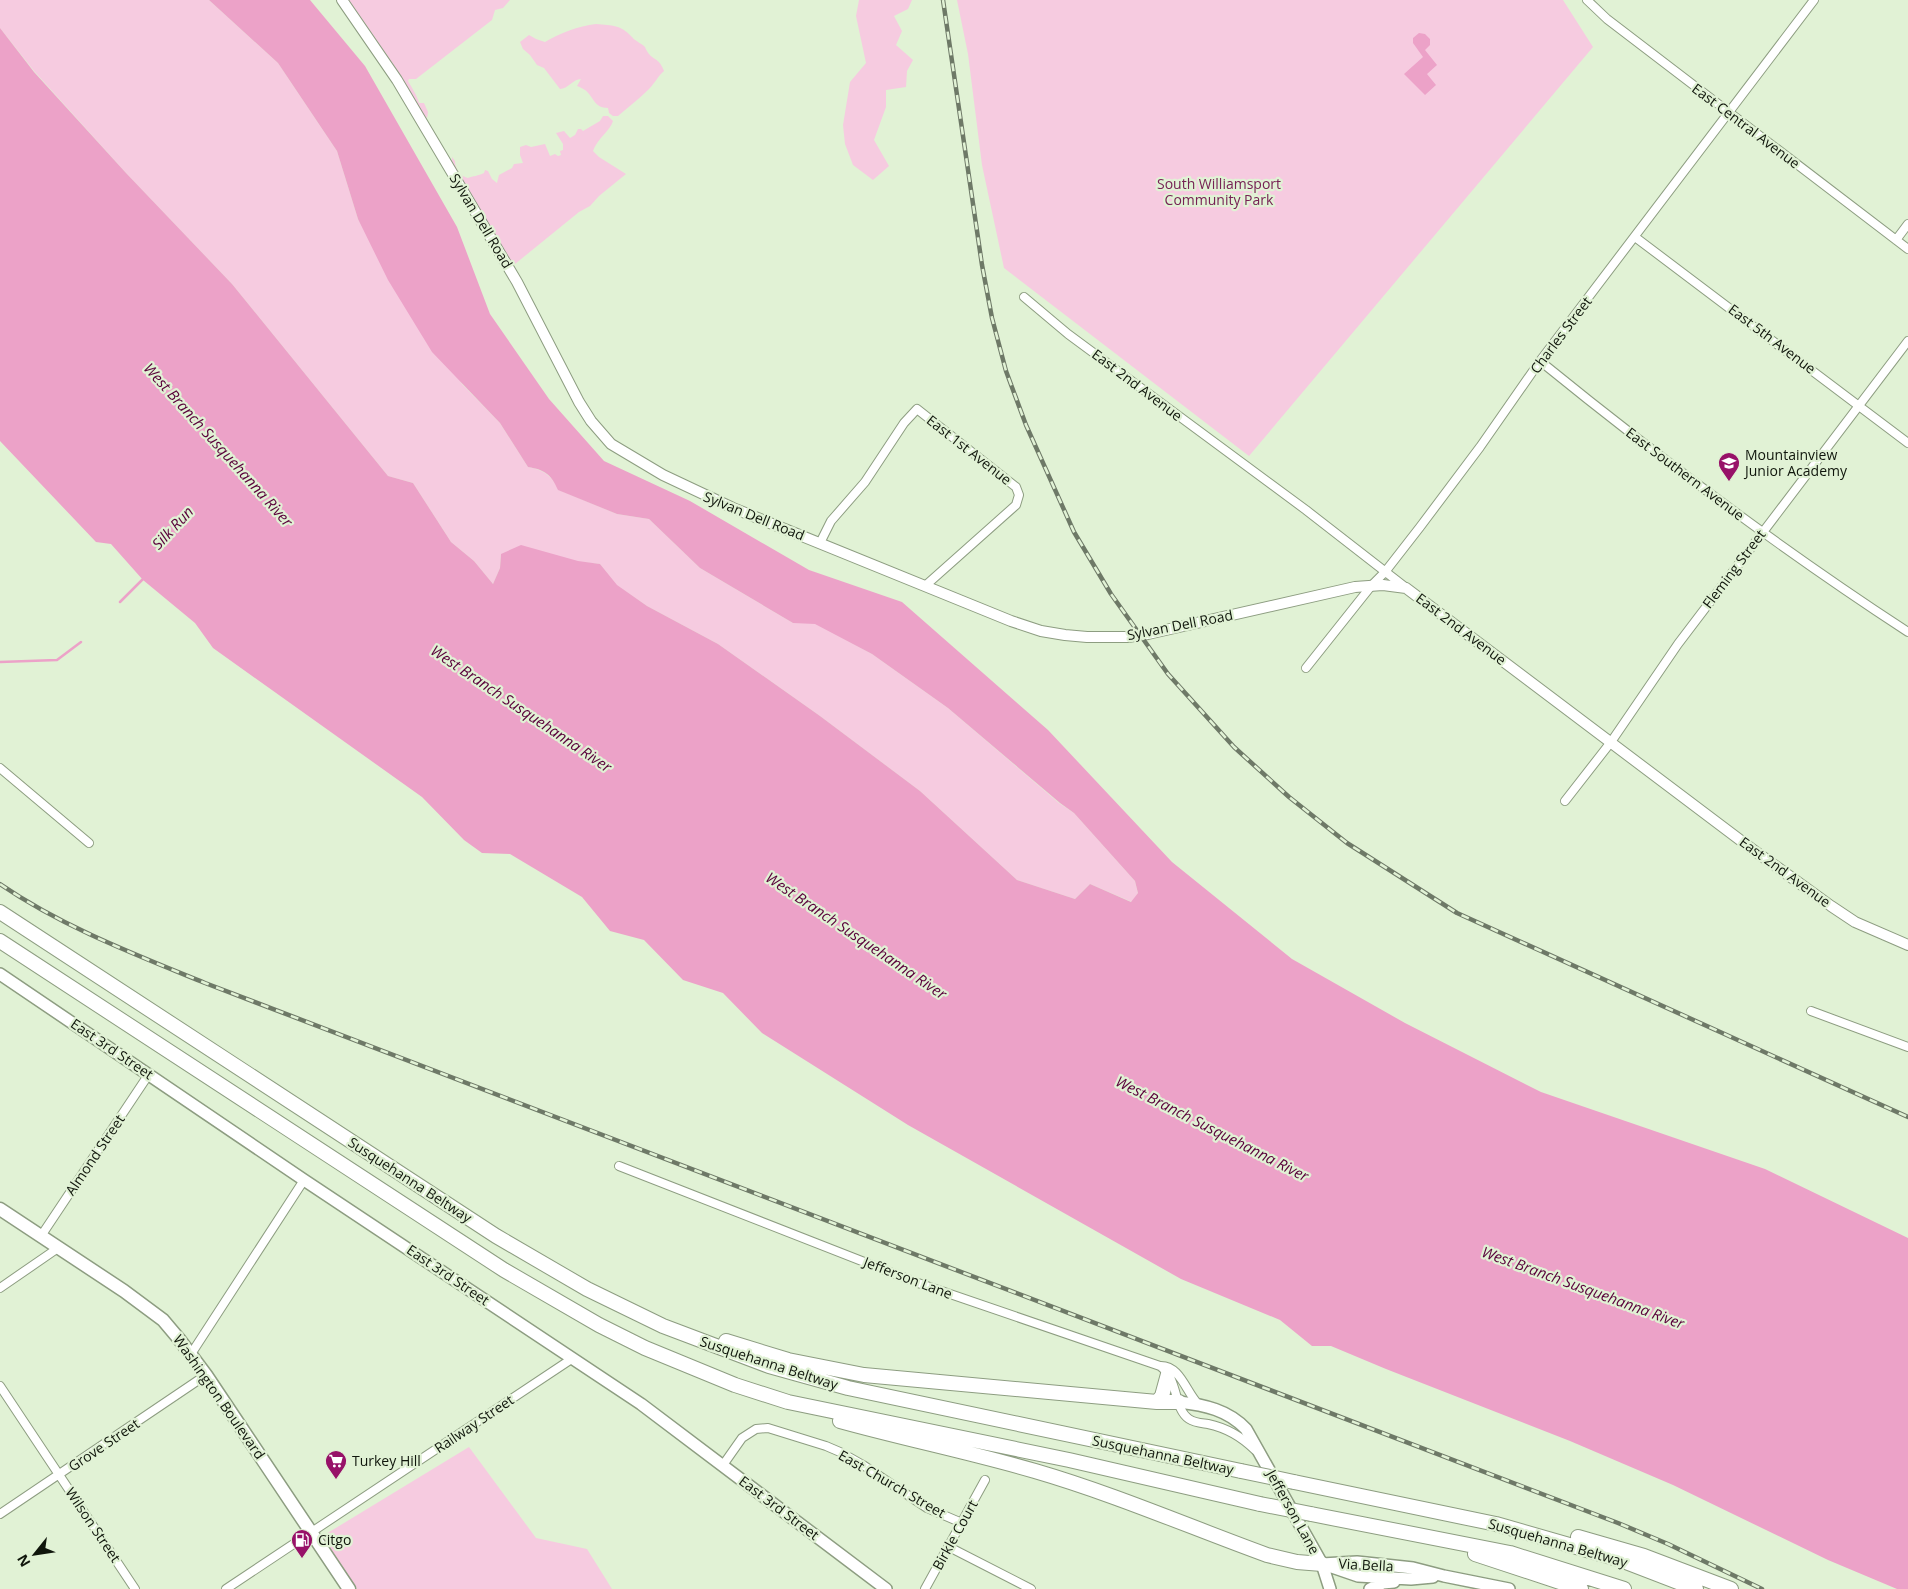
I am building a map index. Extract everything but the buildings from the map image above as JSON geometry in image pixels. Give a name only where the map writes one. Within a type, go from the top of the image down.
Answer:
[{"type":"highway","name":"Susquehanna Beltway","points":[[0,912],[496,1236],[587,1289],[663,1326],[698,1340],[804,1377],[940,1409],[1496,1524],[1618,1559],[1696,1589]]},
{"type":"highway","name":"Susquehanna Beltway","points":[[0,941],[504,1270],[599,1325],[645,1348],[735,1385],[788,1402],[1060,1458],[1260,1504],[1510,1553],[1624,1589]]},
{"type":"highway","points":[[587,1289],[733,1344],[822,1368],[894,1379],[1157,1402],[1180,1402]]},
{"type":"highway","points":[[1157,1402],[1166,1387],[1164,1370]]},
{"type":"highway","points":[[788,1402],[840,1421],[899,1437],[963,1451],[1084,1487],[1267,1554],[1297,1562],[1322,1564]]},
{"type":"highway","points":[[1418,1508],[1508,1521],[1558,1531],[1644,1556],[1731,1589]]},
{"type":"highway","points":[[1393,1530],[1525,1569],[1581,1589]]},
{"type":"main road","name":"East 3rd Street","points":[[0,974],[668,1423],[886,1589]]},
{"type":"main road","name":"Washington Boulevard","points":[[0,1209],[152,1311],[168,1326],[206,1375],[349,1589]]},
{"type":"main road","name":"Jefferson Lane","points":[[1180,1402],[1198,1404],[1224,1413],[1241,1424],[1264,1460],[1322,1564],[1330,1589]]},
{"type":"main road","name":"Via Bella","points":[[1322,1564],[1357,1562],[1413,1568],[1491,1587],[1509,1589]]},
{"type":"main road","name":"Via Bella","points":[[1322,1564],[1358,1576],[1412,1579],[1444,1576]]},
{"type":"main road","points":[[1370,1589],[1384,1583],[1412,1579]]},
{"type":"street","name":"Sylvan Dell Road","points":[[342,0],[397,80],[517,282],[579,402],[602,436],[633,458],[699,493],[1011,621],[1041,631],[1087,638],[1128,637],[1332,591],[1372,584],[1406,588]]},
{"type":"street","name":"East Central Avenue","points":[[1587,0],[1607,19],[1908,249]]},
{"type":"street","name":"Charles Street","points":[[1306,668],[1372,584],[1385,572],[1480,447],[1540,361],[1814,0]]},
{"type":"street","points":[[1896,240],[1908,224]]},
{"type":"street","name":"East 5th Avenue","points":[[1635,237],[1908,443]]},
{"type":"street","name":"East 2nd Avenue","points":[[1024,297],[1068,334],[1306,510],[1406,588],[1831,906],[1855,922],[1908,945]]},
{"type":"street","name":"Fleming Street","points":[[1565,801],[1611,742],[1678,644],[1908,341]]},
{"type":"street","name":"East Southern Avenue","points":[[1540,361],[1762,532],[1908,632]]},
{"type":"street","name":"East 1st Avenue","points":[[820,543],[831,521],[864,482],[904,423],[917,409],[1019,491],[1016,505],[925,586]]},
{"type":"street","points":[[0,768],[89,843]]},
{"type":"street","points":[[1811,1011],[1908,1047]]},
{"type":"street","name":"Almond Street","points":[[41,1236],[149,1074]]},
{"type":"street","name":"Jefferson Lane","points":[[620,1166],[918,1283],[1164,1370],[1185,1415],[1190,1420],[1231,1431],[1241,1437],[1264,1460]]},
{"type":"street","points":[[191,1354],[304,1180]]},
{"type":"street","points":[[0,1288],[58,1248]]},
{"type":"street","name":"Railway Street","points":[[226,1589],[573,1358]]},
{"type":"street","points":[[1164,1370],[1167,1365],[1175,1371],[1191,1397],[1198,1404]]},
{"type":"street","name":"Grove Street","points":[[0,1514],[206,1375]]},
{"type":"street","name":"Wilson Street","points":[[0,1386],[135,1589]]},
{"type":"street","name":"East Church Street","points":[[723,1465],[742,1438],[764,1428],[826,1446],[840,1452],[863,1465],[927,1508],[962,1523]]},
{"type":"street","name":"Birkle Court","points":[[925,1589],[985,1480]]},
{"type":"street","points":[[949,1547],[1031,1589]]},
{"type":"green space","points":[[0,0],[209,0],[278,63],[337,151],[358,219],[462,384],[500,423],[528,467],[546,474],[553,480],[559,490],[617,514],[649,519],[700,568],[793,623],[815,623],[872,654],[948,708],[1059,803],[1074,813],[1135,881],[1138,893],[1132,902],[1090,884],[1075,899],[1017,880],[920,791],[820,716],[718,644],[647,606],[616,585],[600,564],[501,554],[500,568],[493,584],[474,561],[451,542],[413,483],[388,476],[232,284],[126,173],[34,71],[0,28]]},
{"type":"green space","points":[[346,0],[510,0],[503,8],[495,10],[492,20],[416,79],[409,79],[408,81],[419,103],[424,103],[428,112],[427,118],[420,112]]},
{"type":"green space","points":[[859,0],[912,0],[908,9],[894,16],[902,31],[896,45],[913,60],[907,71],[906,87],[886,90],[886,107],[874,140],[889,166],[873,180],[853,165],[845,144],[843,125],[850,82],[866,63],[856,16]]},
{"type":"green space","name":"South Williamsport Community Park","points":[[957,0],[1563,0],[1593,47],[1249,456],[1004,268],[982,165],[968,54]]},
{"type":"green space","points":[[596,24],[616,26],[624,30],[645,47],[649,54],[659,62],[664,71],[649,89],[618,116],[613,116],[609,113],[608,108],[600,106],[585,90],[577,86],[581,79],[560,89],[544,68],[537,65],[523,49],[520,42],[529,35],[545,42],[569,30]]},
{"type":"green space","points":[[603,116],[608,116],[613,121],[593,151],[626,174],[590,206],[579,212],[513,264],[452,165],[452,157],[457,169],[463,176],[468,178],[480,175],[485,170],[488,171],[492,179],[497,183],[499,175],[512,168],[514,164],[523,163],[520,147],[545,144],[550,156],[555,154],[561,155],[560,151],[563,150],[563,144],[556,133],[564,131],[570,138],[575,135],[578,129],[583,131],[600,121]]},
{"type":"green space","points":[[469,1447],[536,1538],[587,1549],[612,1589],[357,1589],[321,1537]]},
{"type":"water","name":"West Branch Susquehanna River","points":[[209,0],[310,0],[365,66],[457,227],[490,314],[549,399],[604,461],[690,501],[809,570],[902,602],[1048,730],[1172,862],[1292,959],[1405,1023],[1541,1092],[1765,1169],[1908,1238],[1908,1589],[1897,1589],[1828,1560],[1673,1485],[1570,1441],[1331,1346],[1312,1346],[1280,1320],[1181,1279],[908,1125],[762,1033],[723,993],[683,980],[644,940],[610,931],[582,897],[510,854],[482,853],[464,840],[422,797],[213,648],[195,623],[143,580],[111,544],[96,542],[0,441],[0,28],[34,72],[126,173],[232,284],[388,476],[413,483],[451,542],[474,561],[493,584],[500,568],[501,554],[521,545],[578,561],[600,564],[617,585],[647,606],[718,644],[820,716],[920,791],[1017,880],[1075,899],[1090,884],[1131,902],[1138,893],[1135,881],[1074,813],[948,708],[872,654],[815,624],[793,623],[700,568],[649,519],[617,514],[558,490],[553,480],[547,474],[528,467],[500,423],[432,352],[388,280],[358,219],[337,151],[278,63]]},
{"type":"water","points":[[1419,33],[1425,34],[1430,39],[1430,45],[1425,50],[1437,65],[1427,74],[1436,85],[1425,95],[1404,74],[1423,57],[1413,43],[1413,38]]},
{"type":"waterway","name":"Silk Run","points":[[120,602],[144,578]]},
{"type":"waterway","name":"Silk Run","points":[[0,662],[57,660],[81,642]]},
{"type":"railway","points":[[943,0],[982,265],[992,318],[1006,371],[1026,425],[1074,532],[1111,594],[1168,674],[1234,747],[1289,797],[1347,843],[1457,913],[1908,1117]]},
{"type":"railway","points":[[0,884],[74,927],[205,983],[1618,1523],[1668,1544],[1762,1589]]},
{"type":"place","name":"Mountainview Junior Academy","points":[[1729,482]]},
{"type":"place","name":"Turkey Hill","points":[[336,1480]]},
{"type":"place","name":"Citgo","points":[[302,1559]]}]
